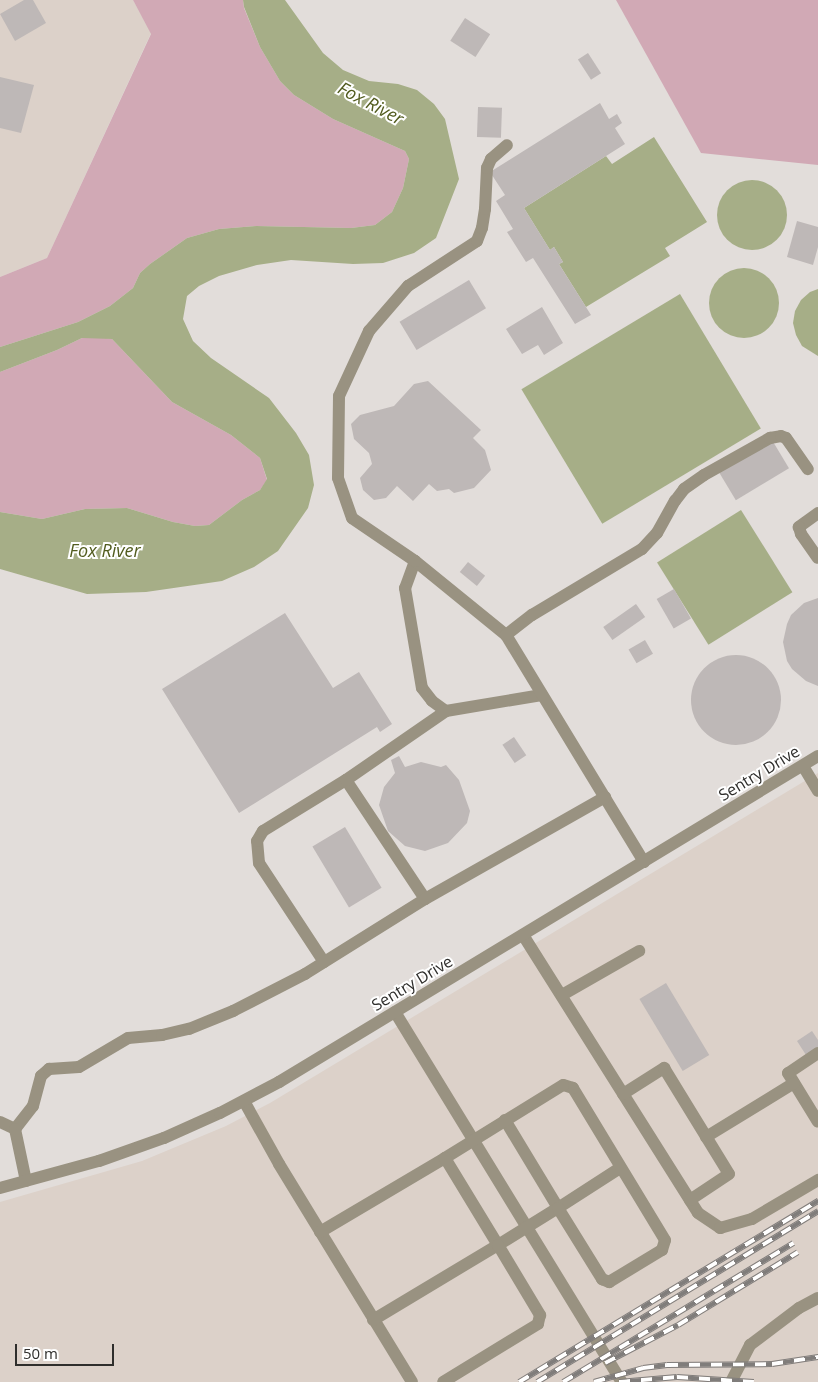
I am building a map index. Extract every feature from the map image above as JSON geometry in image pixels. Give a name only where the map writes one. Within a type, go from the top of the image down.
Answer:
[{"type":"street","points":[[507,145],[491,159],[487,168],[485,209],[482,228],[477,240],[408,286],[369,331],[339,396],[338,478],[352,518],[415,561],[506,635],[644,862]]},
{"type":"street","points":[[506,635],[532,615],[642,549],[657,533],[675,501],[684,490],[704,474],[770,438],[781,436],[786,438],[808,469]]},
{"type":"street","points":[[818,513],[799,527],[801,534],[818,558]]},
{"type":"street","points":[[415,561],[405,588],[422,688],[432,701],[446,711]]},
{"type":"street","points":[[324,962],[259,864],[256,851],[257,841],[263,831],[346,780],[446,711],[542,695]]},
{"type":"street","name":"Sentry Drive","points":[[0,1188],[99,1161],[164,1138],[244,1101],[279,1082],[818,756]]},
{"type":"street","points":[[803,766],[818,791]]},
{"type":"street","points":[[346,780],[425,899]]},
{"type":"street","points":[[26,1181],[15,1129],[33,1106],[41,1076],[49,1069],[80,1067],[128,1038],[162,1035],[189,1028],[233,1011],[324,962],[425,899],[605,796]]},
{"type":"street","points":[[523,935],[698,1213],[720,1228],[752,1219],[818,1180]]},
{"type":"street","points":[[562,995],[639,951]]},
{"type":"street","points":[[395,1012],[622,1382]]},
{"type":"street","points":[[818,1052],[788,1072],[818,1122]]},
{"type":"street","points":[[623,1094],[664,1068],[729,1174],[690,1200]]},
{"type":"street","points":[[706,1137],[794,1083]]},
{"type":"street","points":[[320,1232],[445,1158],[505,1120],[563,1085],[573,1088],[665,1240],[662,1250],[608,1282],[602,1279],[505,1120]]},
{"type":"street","points":[[244,1101],[279,1164],[412,1382]]},
{"type":"street","points":[[0,1122],[15,1129]]},
{"type":"street","points":[[443,1382],[538,1324],[540,1315],[445,1158]]},
{"type":"street","points":[[373,1320],[498,1245],[620,1168]]},
{"type":"street","points":[[731,1382],[750,1345],[799,1308],[818,1298]]},
{"type":"shaded area","points":[[0,0],[133,0],[151,33],[47,258],[0,277]]},
{"type":"shaded area","points":[[133,0],[243,0],[244,8],[260,47],[280,81],[294,95],[333,119],[405,151],[409,159],[403,188],[392,212],[375,225],[351,228],[256,226],[219,229],[187,238],[150,264],[140,273],[133,288],[110,306],[78,322],[0,347],[0,277],[47,258],[151,34]]},
{"type":"shaded area","points":[[616,0],[818,0],[818,165],[701,153]]},
{"type":"shaded area","points":[[101,337],[112,339],[172,402],[231,435],[260,458],[267,480],[260,490],[242,500],[209,525],[195,526],[173,522],[127,508],[85,509],[42,519],[0,512],[0,372],[57,350],[82,338]]},
{"type":"shaded area","points":[[818,773],[818,1382],[0,1382],[0,1202],[142,1161],[226,1126],[270,1103]]},
{"type":"water","name":"Fox River","points":[[243,0],[285,0],[323,53],[343,70],[369,81],[398,84],[417,90],[434,104],[445,119],[459,179],[436,238],[414,253],[383,263],[353,264],[291,260],[257,265],[219,276],[199,286],[187,296],[183,319],[193,341],[211,358],[269,398],[296,433],[309,455],[314,485],[308,508],[278,551],[254,567],[222,581],[146,592],[87,594],[0,569],[0,512],[42,519],[85,509],[127,508],[173,522],[195,526],[209,525],[242,500],[260,490],[267,479],[260,458],[231,435],[172,402],[112,339],[82,338],[57,350],[0,372],[0,347],[78,322],[110,306],[133,288],[140,273],[150,264],[187,238],[219,229],[256,226],[351,228],[375,225],[392,212],[403,188],[409,159],[405,151],[333,119],[294,95],[280,81],[260,47]]},
{"type":"water","points":[[654,137],[707,222],[665,248],[670,256],[586,307],[559,264],[563,262],[554,247],[550,250],[524,208],[606,156],[612,164]]},
{"type":"water","points":[[752,180],[765,183],[777,190],[784,202],[787,215],[784,228],[777,240],[765,247],[752,250],[739,247],[727,240],[720,228],[717,215],[720,202],[727,190],[739,183]]},
{"type":"water","points":[[744,268],[757,271],[769,278],[776,290],[779,303],[776,316],[769,328],[757,335],[744,338],[731,335],[719,328],[712,316],[709,303],[712,290],[719,278],[731,271]]},
{"type":"water","points":[[818,289],[818,356],[802,346],[796,335],[793,323],[795,311],[801,300],[810,292]]},
{"type":"water","points":[[680,294],[761,429],[602,524],[521,389]]},
{"type":"water","points":[[741,510],[792,592],[708,645],[657,562]]},
{"type":"building","points":[[24,0],[33,0],[46,23],[15,41],[0,14]]},
{"type":"building","points":[[465,18],[490,34],[475,57],[450,41]]},
{"type":"building","points":[[588,53],[601,73],[591,80],[578,60]]},
{"type":"building","points":[[0,77],[34,85],[21,133],[0,128]]},
{"type":"building","points":[[600,103],[609,119],[617,114],[622,123],[615,128],[625,144],[524,208],[550,250],[554,247],[563,262],[559,264],[591,315],[575,324],[533,258],[526,262],[507,232],[513,229],[496,201],[505,195],[490,172]]},
{"type":"building","points":[[478,107],[502,108],[501,138],[477,137]]},
{"type":"building","points":[[797,221],[818,227],[818,247],[813,265],[787,257]]},
{"type":"building","points":[[469,280],[486,308],[417,350],[400,322]]},
{"type":"building","points":[[542,307],[563,343],[544,355],[538,345],[522,354],[506,329]]},
{"type":"building","points":[[428,381],[481,430],[473,438],[485,450],[491,470],[474,488],[454,493],[449,489],[437,491],[429,484],[413,501],[397,486],[386,498],[374,500],[363,490],[360,478],[372,464],[369,453],[354,439],[351,424],[360,415],[394,406],[414,384]]},
{"type":"building","points":[[772,440],[789,468],[736,500],[719,472]]},
{"type":"building","points":[[468,562],[485,576],[477,586],[460,572]]},
{"type":"building","points":[[674,589],[691,618],[674,628],[657,599]]},
{"type":"building","points":[[818,598],[818,686],[806,681],[792,669],[787,661],[783,642],[791,615],[804,603]]},
{"type":"building","points":[[636,604],[645,617],[612,640],[603,627]]},
{"type":"building","points":[[285,613],[333,688],[359,672],[392,724],[380,732],[377,727],[239,813],[162,689]]},
{"type":"building","points":[[645,640],[653,654],[637,663],[629,650]]},
{"type":"building","points":[[736,655],[753,659],[768,668],[777,683],[781,700],[777,717],[768,732],[753,741],[736,745],[719,741],[704,732],[695,717],[691,700],[695,683],[704,668],[719,659]]},
{"type":"building","points":[[514,737],[526,755],[515,763],[502,745]]},
{"type":"building","points":[[399,756],[405,767],[421,762],[441,767],[446,765],[459,780],[470,811],[467,823],[448,843],[425,851],[405,846],[388,831],[379,805],[384,787],[395,773],[391,760]]},
{"type":"building","points":[[345,827],[382,888],[349,907],[312,847]]},
{"type":"building","points":[[666,983],[709,1055],[683,1071],[639,999]]},
{"type":"building","points":[[812,1031],[818,1040],[818,1047],[806,1055],[797,1041]]},
{"type":"railway","points":[[519,1382],[818,1201]]},
{"type":"railway","points":[[537,1382],[818,1211]]},
{"type":"railway","points":[[563,1382],[793,1243]]},
{"type":"railway","points":[[605,1363],[678,1325],[798,1252]]},
{"type":"railway","points":[[594,1382],[643,1368],[667,1365],[772,1364],[818,1357]]},
{"type":"railway","points":[[619,1382],[677,1377],[754,1382]]}]
